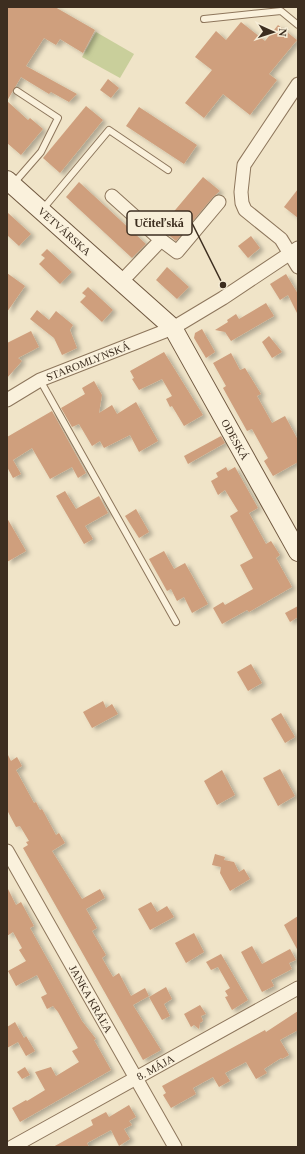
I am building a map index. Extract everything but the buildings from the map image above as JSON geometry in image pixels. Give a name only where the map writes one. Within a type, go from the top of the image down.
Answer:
[{"type":"street","points":[[298,84],[248,157],[243,168],[242,182],[242,203],[245,210],[294,251],[298,267]]},
{"type":"street","name":"VETVÁRSKA","points":[[10,183],[173,328]]},
{"type":"street","points":[[112,196],[161,240],[177,252],[219,202]]},
{"type":"street","points":[[121,282],[161,240]]},
{"type":"street","name":"STAROMLYNSKÁ","points":[[7,400],[40,380],[173,328],[294,251]]},
{"type":"street","name":"ODESKÁ","points":[[173,328],[298,552]]},
{"type":"street","name":"JANKA KRÁĽA","points":[[7,851],[175,1147]]},
{"type":"street","name":"8. MÁJA","points":[[12,1147],[298,988]]},
{"type":"lane","points":[[204,19],[281,11],[298,25]]},
{"type":"lane","points":[[10,183],[41,152],[58,118],[17,91]]},
{"type":"lane","points":[[41,211],[109,130],[168,170]]},
{"type":"lane","points":[[40,380],[176,622]]},
{"type":"green space","points":[[96,32],[134,54],[120,78],[82,57]]},
{"type":"place","name":"Učiteľská","points":[[223,285]]}]
